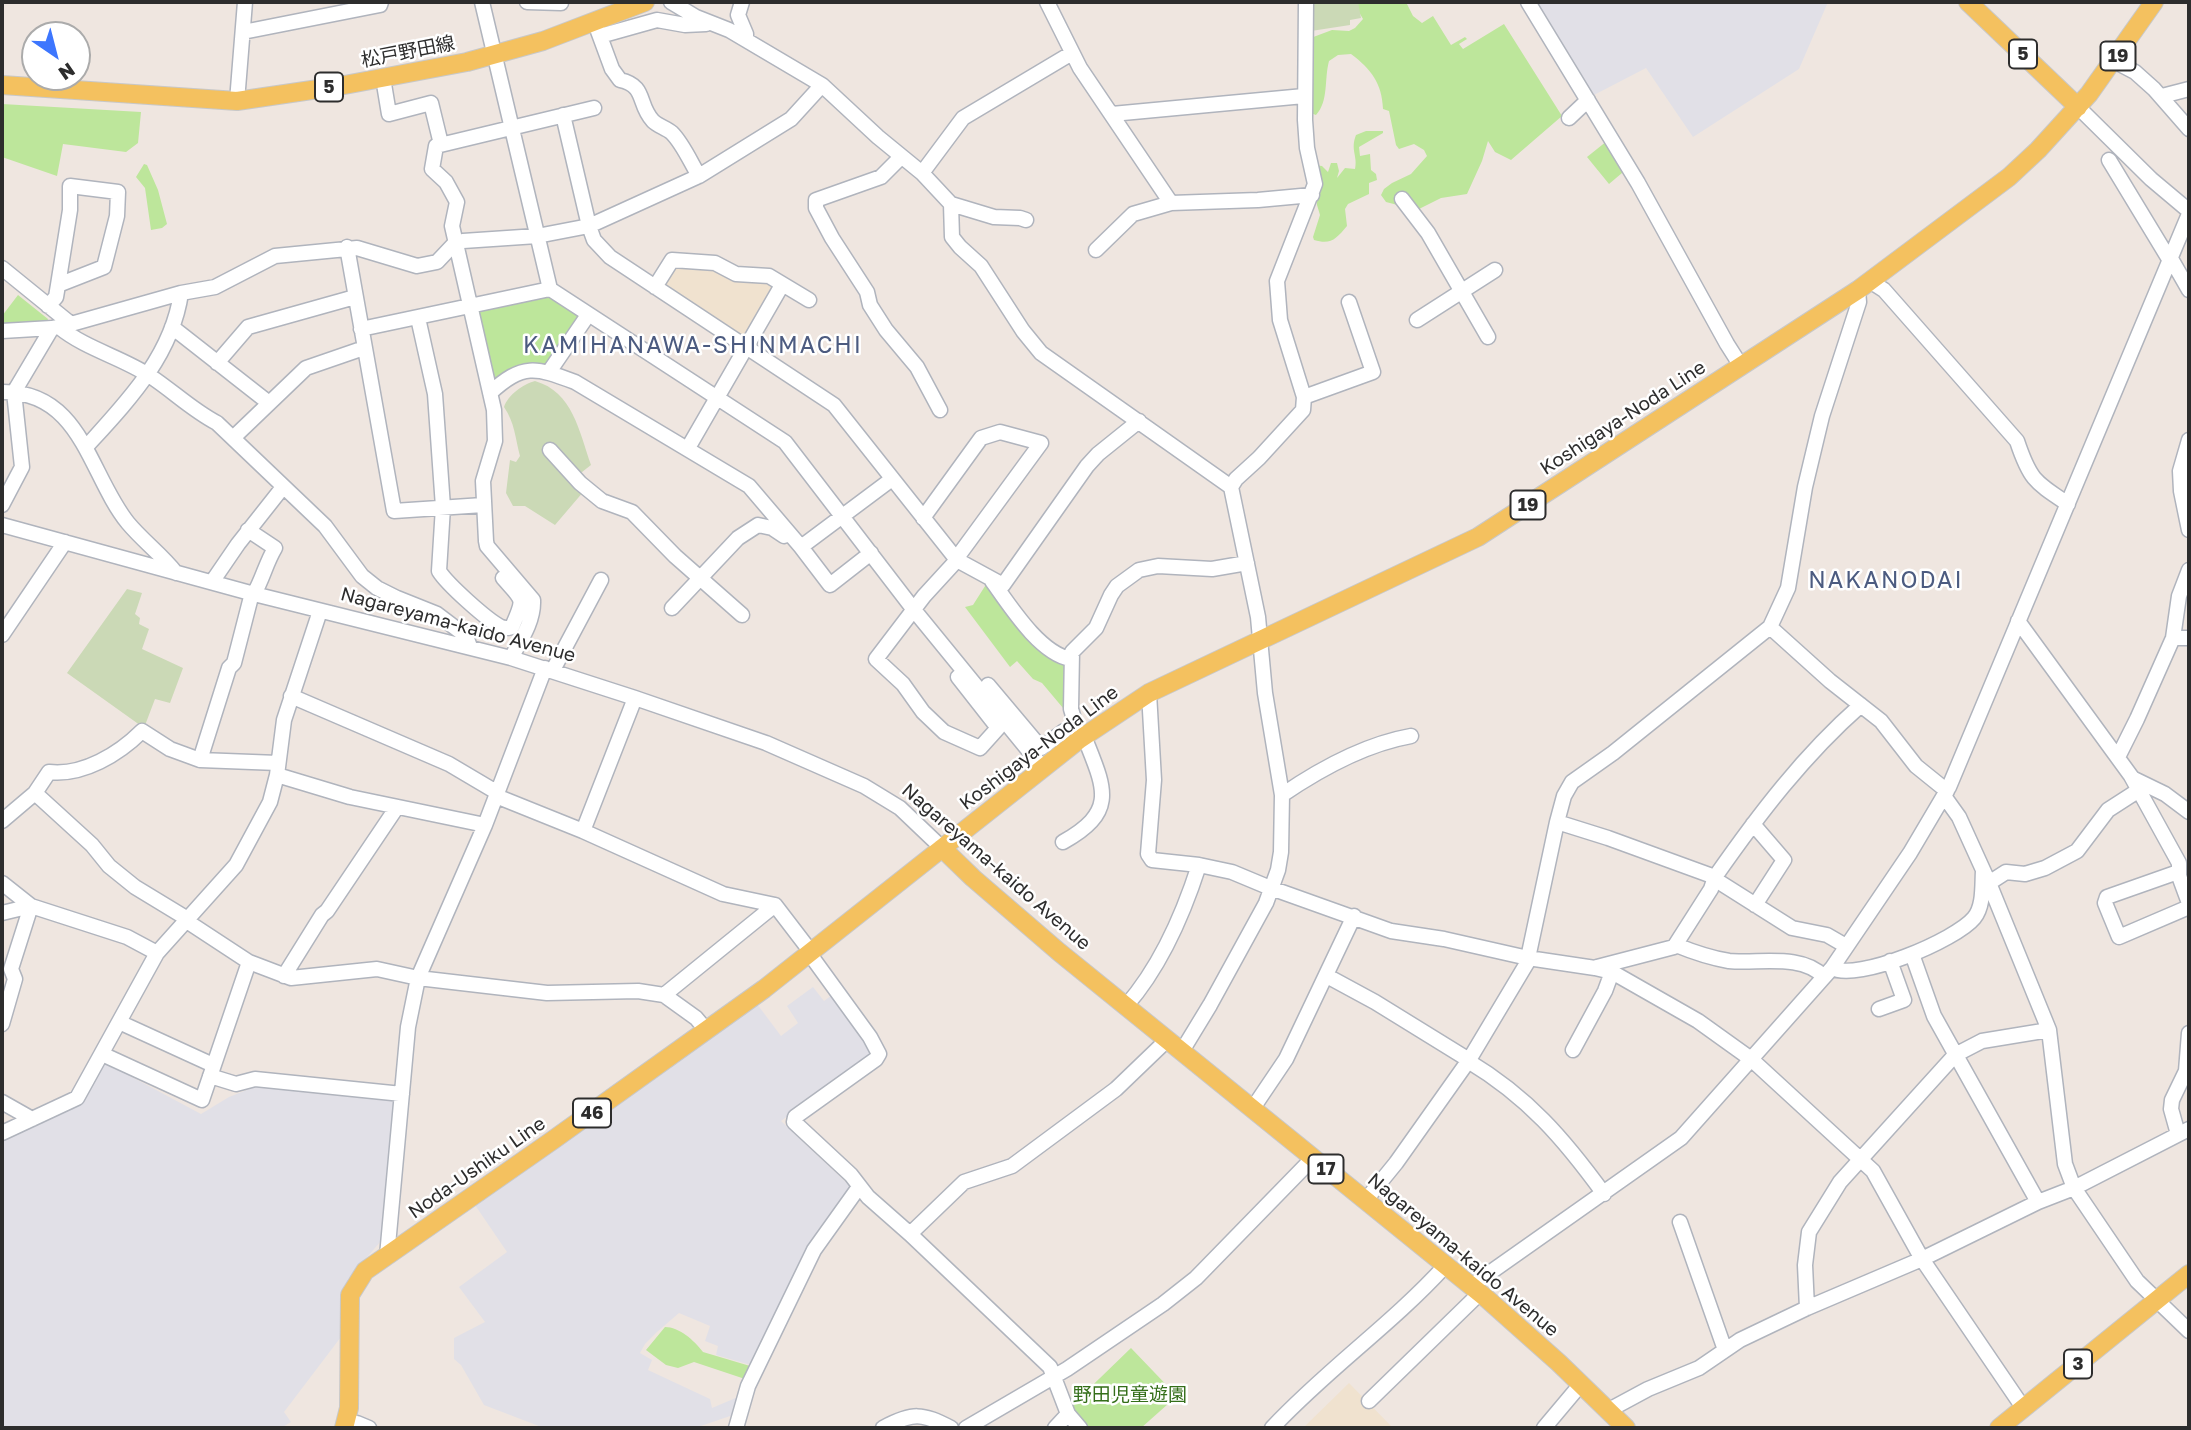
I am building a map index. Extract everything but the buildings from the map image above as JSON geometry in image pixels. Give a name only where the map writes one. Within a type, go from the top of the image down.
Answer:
[{"type":"main road","name":"松戸野田線","points":[[2,85],[237,101],[383,78],[598,30],[645,2]]},
{"type":"main road","name":"5","points":[[1968,2],[2078,107]]},
{"type":"main road","name":"Koshigaya-Noda Line","points":[[942,848],[1043,768],[1076,735],[1149,693],[1478,537],[1864,285],[2008,177],[2060,129],[2114,61],[2154,2]]},
{"type":"main road","name":"Noda-Ushiku Line","points":[[346,1425],[349,1408],[350,1295],[365,1271],[707,1031],[942,848]]},
{"type":"main road","name":"Nagareyama-kaido Avenue","points":[[942,848],[994,896],[1174,1046],[1475,1290],[1581,1384],[1626,1428]]},
{"type":"main road","name":"3","points":[[1999,1428],[2189,1273]]},
{"type":"street","points":[[237,101],[245,2]]},
{"type":"street","points":[[243,32],[380,5],[381,2]]},
{"type":"street","points":[[482,2],[550,289],[785,442],[914,609],[1043,768]]},
{"type":"street","points":[[527,2],[564,2]]},
{"type":"street","points":[[742,2],[738,15],[746,33],[746,40]]},
{"type":"street","points":[[1048,2],[1080,68],[1171,203]]},
{"type":"street","points":[[1231,487],[1303,410],[1304,397],[1280,320],[1277,281],[1315,184],[1307,148],[1304,96],[1306,2]]},
{"type":"street","points":[[1528,2],[1643,192],[1741,366]]},
{"type":"street","points":[[674,4],[696,18],[746,40],[822,85],[922,173],[951,204],[994,217],[1026,220]]},
{"type":"street","points":[[699,176],[671,133],[653,121],[643,107],[642,93],[631,82],[620,80],[612,69],[598,30],[657,20],[685,25],[714,24]]},
{"type":"street","points":[[922,173],[963,118],[1072,53]]},
{"type":"street","points":[[2114,61],[2134,72],[2162,96],[2189,129]]},
{"type":"street","points":[[383,78],[389,114],[431,103],[441,144]]},
{"type":"street","points":[[2,331],[61,326],[181,293],[215,287],[275,256],[347,247],[417,266],[437,262],[456,243],[537,236],[589,226],[699,176],[790,119],[822,85]]},
{"type":"street","points":[[2162,96],[2189,89]]},
{"type":"street","points":[[1112,114],[1304,96]]},
{"type":"street","points":[[1569,118],[1588,100]]},
{"type":"street","points":[[1369,1401],[1475,1290],[1672,1146],[1828,972],[1910,853],[1946,793],[2189,212],[2151,179],[2078,107]]},
{"type":"street","points":[[418,318],[435,394],[443,507],[439,571],[443,578],[479,611],[502,627],[509,628],[512,627],[522,600],[475,540],[483,481],[495,441],[494,410],[452,226],[457,202],[446,182],[432,169],[436,146],[441,144],[594,108]]},
{"type":"street","points":[[563,115],[594,240],[610,257],[834,405],[956,560],[990,579],[1003,585],[1087,466],[1139,421]]},
{"type":"street","points":[[901,157],[881,177],[816,200],[816,208],[832,238],[858,275],[870,305],[886,330],[917,367],[940,411]]},
{"type":"street","points":[[2109,160],[2189,290]]},
{"type":"street","points":[[48,306],[56,297],[70,210],[70,186],[118,192],[117,216],[104,267],[58,285]]},
{"type":"street","points":[[1096,250],[1130,215],[1171,203],[1312,195]]},
{"type":"street","points":[[1402,199],[1428,233],[1488,337]]},
{"type":"street","points":[[911,1234],[964,1182],[1012,1166],[1174,1046],[1256,922],[1272,888],[1282,852],[1282,795],[1265,693],[1258,617],[1231,487],[1032,345],[981,266],[953,237],[951,204]]},
{"type":"street","points":[[347,247],[394,511],[480,505]]},
{"type":"street","points":[[655,287],[672,260],[715,264],[736,274],[769,276],[809,300]]},
{"type":"street","points":[[2,268],[48,306],[73,338],[149,375],[204,416],[217,422],[324,526],[362,576],[377,588],[437,614],[466,636],[470,647]]},
{"type":"street","points":[[1417,320],[1495,270]]},
{"type":"street","points":[[688,448],[782,285]]},
{"type":"street","points":[[1365,1201],[1396,1163],[1468,1061],[1529,958],[1557,822],[1571,779],[1613,753],[1770,627],[1788,589],[1805,487],[1822,416],[1864,285],[1884,290],[2017,441],[2024,462],[2038,485],[2068,504]]},
{"type":"street","points":[[362,329],[550,289]]},
{"type":"street","points":[[86,447],[149,375],[172,327],[179,309],[181,293]]},
{"type":"street","points":[[217,363],[248,327],[355,297]]},
{"type":"street","points":[[1304,397],[1373,372],[1349,302]]},
{"type":"street","points":[[549,372],[588,315]]},
{"type":"street","points":[[2,505],[22,467],[8,392],[61,326]]},
{"type":"street","points":[[172,327],[269,403]]},
{"type":"street","points":[[234,437],[306,368],[364,348]]},
{"type":"street","points":[[490,393],[512,374],[549,372],[575,382],[749,485],[830,585],[871,553]]},
{"type":"street","points":[[8,392],[36,398],[58,413],[79,435],[127,522],[176,573]]},
{"type":"street","points":[[914,609],[998,728],[980,748],[944,732],[923,712],[903,684],[876,659],[914,609],[956,560],[1041,443],[1000,432],[981,438],[923,517]]},
{"type":"street","points":[[2189,440],[2180,471],[2180,491],[2189,530]]},
{"type":"street","points":[[550,450],[602,501],[632,512],[675,556],[742,615]]},
{"type":"street","points":[[799,544],[892,479]]},
{"type":"street","points":[[212,582],[283,486]]},
{"type":"street","points":[[480,505],[487,546],[533,600],[528,624],[511,658]]},
{"type":"street","name":"Nagareyama-kaido Avenue","points":[[2,525],[253,594],[511,658],[766,743],[864,786],[900,808],[942,848]]},
{"type":"street","points":[[672,608],[738,538],[758,525],[772,528],[799,544]]},
{"type":"street","points":[[200,760],[229,668],[234,663],[253,594],[264,577],[264,569],[275,548],[248,530]]},
{"type":"street","points":[[2,635],[65,542]]},
{"type":"street","points":[[1063,842],[1084,830],[1100,813],[1103,792],[1076,735],[1071,709],[1071,659],[1076,646],[1097,626],[1117,586],[1139,569],[1158,566],[1212,569],[1247,563]]},
{"type":"street","points":[[2118,757],[2173,638],[2179,596],[2189,570]]},
{"type":"street","points":[[990,579],[1039,642],[1062,657],[1071,659]]},
{"type":"street","points":[[387,1256],[408,1027],[418,978],[549,669],[601,580]]},
{"type":"street","points":[[914,609],[1041,748],[1076,735]]},
{"type":"street","points":[[2,1133],[77,1098],[157,953],[236,865],[265,814],[278,769],[284,720],[320,611]]},
{"type":"street","points":[[2018,621],[2118,757],[2182,870],[2189,905],[2119,937],[2105,903],[2107,897],[2182,870]]},
{"type":"street","points":[[1770,627],[1830,681],[1881,721],[1916,766],[1946,793],[1983,869],[2049,1030],[2066,1164],[2074,1188],[2137,1280],[2189,1331]]},
{"type":"street","points":[[2173,638],[2189,638]]},
{"type":"street","points":[[1149,693],[1154,780],[1148,853],[1152,860],[1232,872],[1391,931],[1612,972],[1698,1021],[1751,1059],[1862,1158],[1879,1180],[1922,1259],[2024,1409]]},
{"type":"street","points":[[292,696],[449,764],[497,794],[723,894],[775,905],[870,1037],[879,1054],[876,1059],[795,1117],[794,1122],[851,1175],[859,1187],[1037,1353],[1050,1367],[1068,1414],[1080,1428]]},
{"type":"street","points":[[583,831],[635,698]]},
{"type":"street","points":[[1595,968],[1674,947],[1753,824],[1799,765],[1861,705]]},
{"type":"street","points":[[5,813],[36,793],[49,772],[63,774],[92,765],[130,743],[142,731],[170,749],[200,760],[278,769],[350,797],[485,825]]},
{"type":"street","points":[[1282,795],[1368,748],[1411,736]]},
{"type":"street","points":[[2135,784],[2165,794],[2189,812]]},
{"type":"street","points":[[1989,883],[2006,872],[2025,874],[2045,868],[2077,851],[2108,810],[2135,784]]},
{"type":"street","points":[[36,793],[92,845],[109,866],[135,887],[249,962],[284,976],[290,978],[331,975],[366,968],[418,978],[547,993],[638,991],[664,995],[696,1018],[707,1031]]},
{"type":"street","points":[[284,976],[322,915],[366,857],[397,807]]},
{"type":"street","points":[[1557,822],[1716,878],[1792,928],[1827,935],[1846,946]]},
{"type":"street","points":[[1753,824],[1784,860],[1755,905]]},
{"type":"street","points":[[1126,1006],[1143,987],[1184,912],[1199,865]]},
{"type":"street","points":[[1676,945],[1725,960],[1776,962],[1828,972],[1853,972],[1912,954],[1947,939],[1975,918],[1980,909],[1983,869]]},
{"type":"street","points":[[2,883],[31,906],[127,937],[157,953]]},
{"type":"street","points":[[664,995],[775,905]]},
{"type":"street","points":[[2,913],[31,906]]},
{"type":"street","points":[[2,1024],[15,979],[11,969],[31,906]]},
{"type":"street","points":[[1253,1108],[1286,1059],[1354,916]]},
{"type":"street","points":[[1912,954],[1934,1016],[2038,1202]]},
{"type":"street","points":[[1879,1009],[1904,1000],[1890,961]]},
{"type":"street","points":[[102,1054],[202,1100],[249,962]]},
{"type":"street","points":[[1573,1050],[1605,991],[1612,972]]},
{"type":"street","points":[[1327,976],[1375,1002],[1490,1074],[1551,1125],[1604,1194]]},
{"type":"street","points":[[119,1021],[236,1084],[255,1079],[402,1094]]},
{"type":"street","points":[[1807,1308],[1805,1265],[1809,1232],[1840,1182],[1955,1055],[1982,1041],[2049,1030]]},
{"type":"street","points":[[1609,1410],[1648,1389],[1699,1368],[1740,1340],[1922,1259],[2038,1202],[2074,1188],[2184,1132],[2171,1109],[2172,1100],[2186,1071],[2189,1033]]},
{"type":"street","points":[[2,1102],[32,1119]]},
{"type":"street","points":[[966,1428],[1067,1369],[1163,1304],[1196,1278],[1313,1158]]},
{"type":"street","points":[[738,1427],[748,1386],[814,1250],[859,1187]]},
{"type":"street","points":[[1680,1222],[1725,1350]]},
{"type":"street","points":[[1272,1428],[1331,1370],[1413,1301],[1445,1266]]},
{"type":"street","points":[[1544,1428],[1581,1384]]},
{"type":"street","points":[[1055,1428],[1068,1414]]},
{"type":"street","points":[[883,1428],[912,1415],[928,1416],[951,1428]]},
{"type":"street","points":[[346,1425],[369,1428]]},
{"type":"shaded area","points":[[1536,2],[1828,2],[1799,69],[1693,137],[1646,68],[1592,96]]},
{"type":"shaded area","points":[[676,262],[767,279],[776,285],[745,338],[664,287],[662,283]]},
{"type":"shaded area","points":[[813,987],[824,1001],[832,995],[872,1050],[871,1055],[781,1121],[851,1187],[807,1251],[751,1365],[716,1355],[718,1346],[705,1341],[710,1326],[679,1313],[645,1344],[640,1353],[652,1360],[648,1370],[710,1399],[712,1408],[738,1397],[733,1415],[695,1428],[544,1428],[484,1405],[461,1365],[454,1359],[454,1338],[485,1322],[459,1287],[507,1252],[475,1205],[757,1004],[781,1036],[798,1023],[787,1006]]},
{"type":"shaded area","points":[[102,1061],[201,1114],[229,1097],[257,1086],[396,1098],[381,1241],[348,1279],[345,1288],[344,1333],[284,1412],[291,1422],[281,1428],[2,1428],[2,1141],[77,1103]]},
{"type":"shaded area","points":[[1349,1383],[1393,1428],[1303,1428]]},
{"type":"green space","points":[[1311,2],[1358,2],[1361,18],[1350,20],[1350,25],[1311,31]]},
{"type":"green space","points":[[1353,2],[1406,2],[1413,16],[1422,23],[1433,16],[1451,45],[1465,37],[1467,39],[1459,44],[1463,49],[1504,24],[1562,116],[1511,160],[1495,152],[1488,141],[1467,194],[1441,198],[1417,210],[1386,202],[1381,195],[1384,189],[1411,174],[1427,156],[1424,150],[1414,144],[1399,149],[1396,145],[1389,111],[1383,109],[1378,84],[1370,71],[1351,54],[1338,55],[1329,61],[1325,97],[1320,109],[1316,115],[1308,112],[1308,39],[1332,30],[1349,31],[1355,28],[1363,19]]},
{"type":"green space","points":[[2,104],[141,112],[138,143],[126,152],[63,144],[57,176],[2,157]]},
{"type":"green space","points":[[1366,131],[1383,131],[1359,147],[1360,156],[1370,154],[1371,170],[1376,174],[1377,180],[1369,183],[1369,194],[1348,204],[1345,209],[1347,226],[1340,234],[1329,241],[1314,240],[1320,215],[1314,165],[1322,166],[1328,172],[1331,163],[1337,163],[1337,178],[1345,168],[1355,169],[1354,140],[1356,135]]},
{"type":"green space","points":[[1607,141],[1623,167],[1622,173],[1609,184],[1587,157]]},
{"type":"green space","points":[[144,164],[147,165],[158,190],[167,224],[162,228],[151,230],[145,188],[136,177]]},
{"type":"green space","points":[[18,295],[48,319],[46,325],[2,328],[2,316]]},
{"type":"green space","points":[[548,295],[580,314],[581,319],[549,365],[494,384],[475,313],[479,309]]},
{"type":"green space","points":[[535,381],[548,386],[566,403],[578,426],[591,465],[573,479],[584,491],[555,525],[525,506],[513,506],[506,493],[510,460],[516,462],[520,456],[513,425],[504,407],[516,391]]},
{"type":"green space","points":[[987,583],[1067,664],[1066,705],[1063,708],[1042,683],[1033,679],[1017,661],[1010,667],[965,607],[973,605]]},
{"type":"green space","points":[[127,589],[142,593],[135,614],[140,618],[139,624],[149,629],[142,649],[183,668],[170,703],[155,699],[144,728],[67,673]]},
{"type":"green space","points":[[665,1327],[686,1335],[703,1352],[750,1366],[745,1379],[694,1362],[678,1368],[666,1365],[646,1350]]},
{"type":"green space","name":"野田児童遊園","points":[[1131,1348],[1177,1396],[1141,1428],[1085,1428],[1069,1408]]},
{"type":"district","name":"KAMIHANAWA-SHINMACHI","points":[[693,346]]},
{"type":"district","name":"NAKANODAI","points":[[1886,581]]}]
